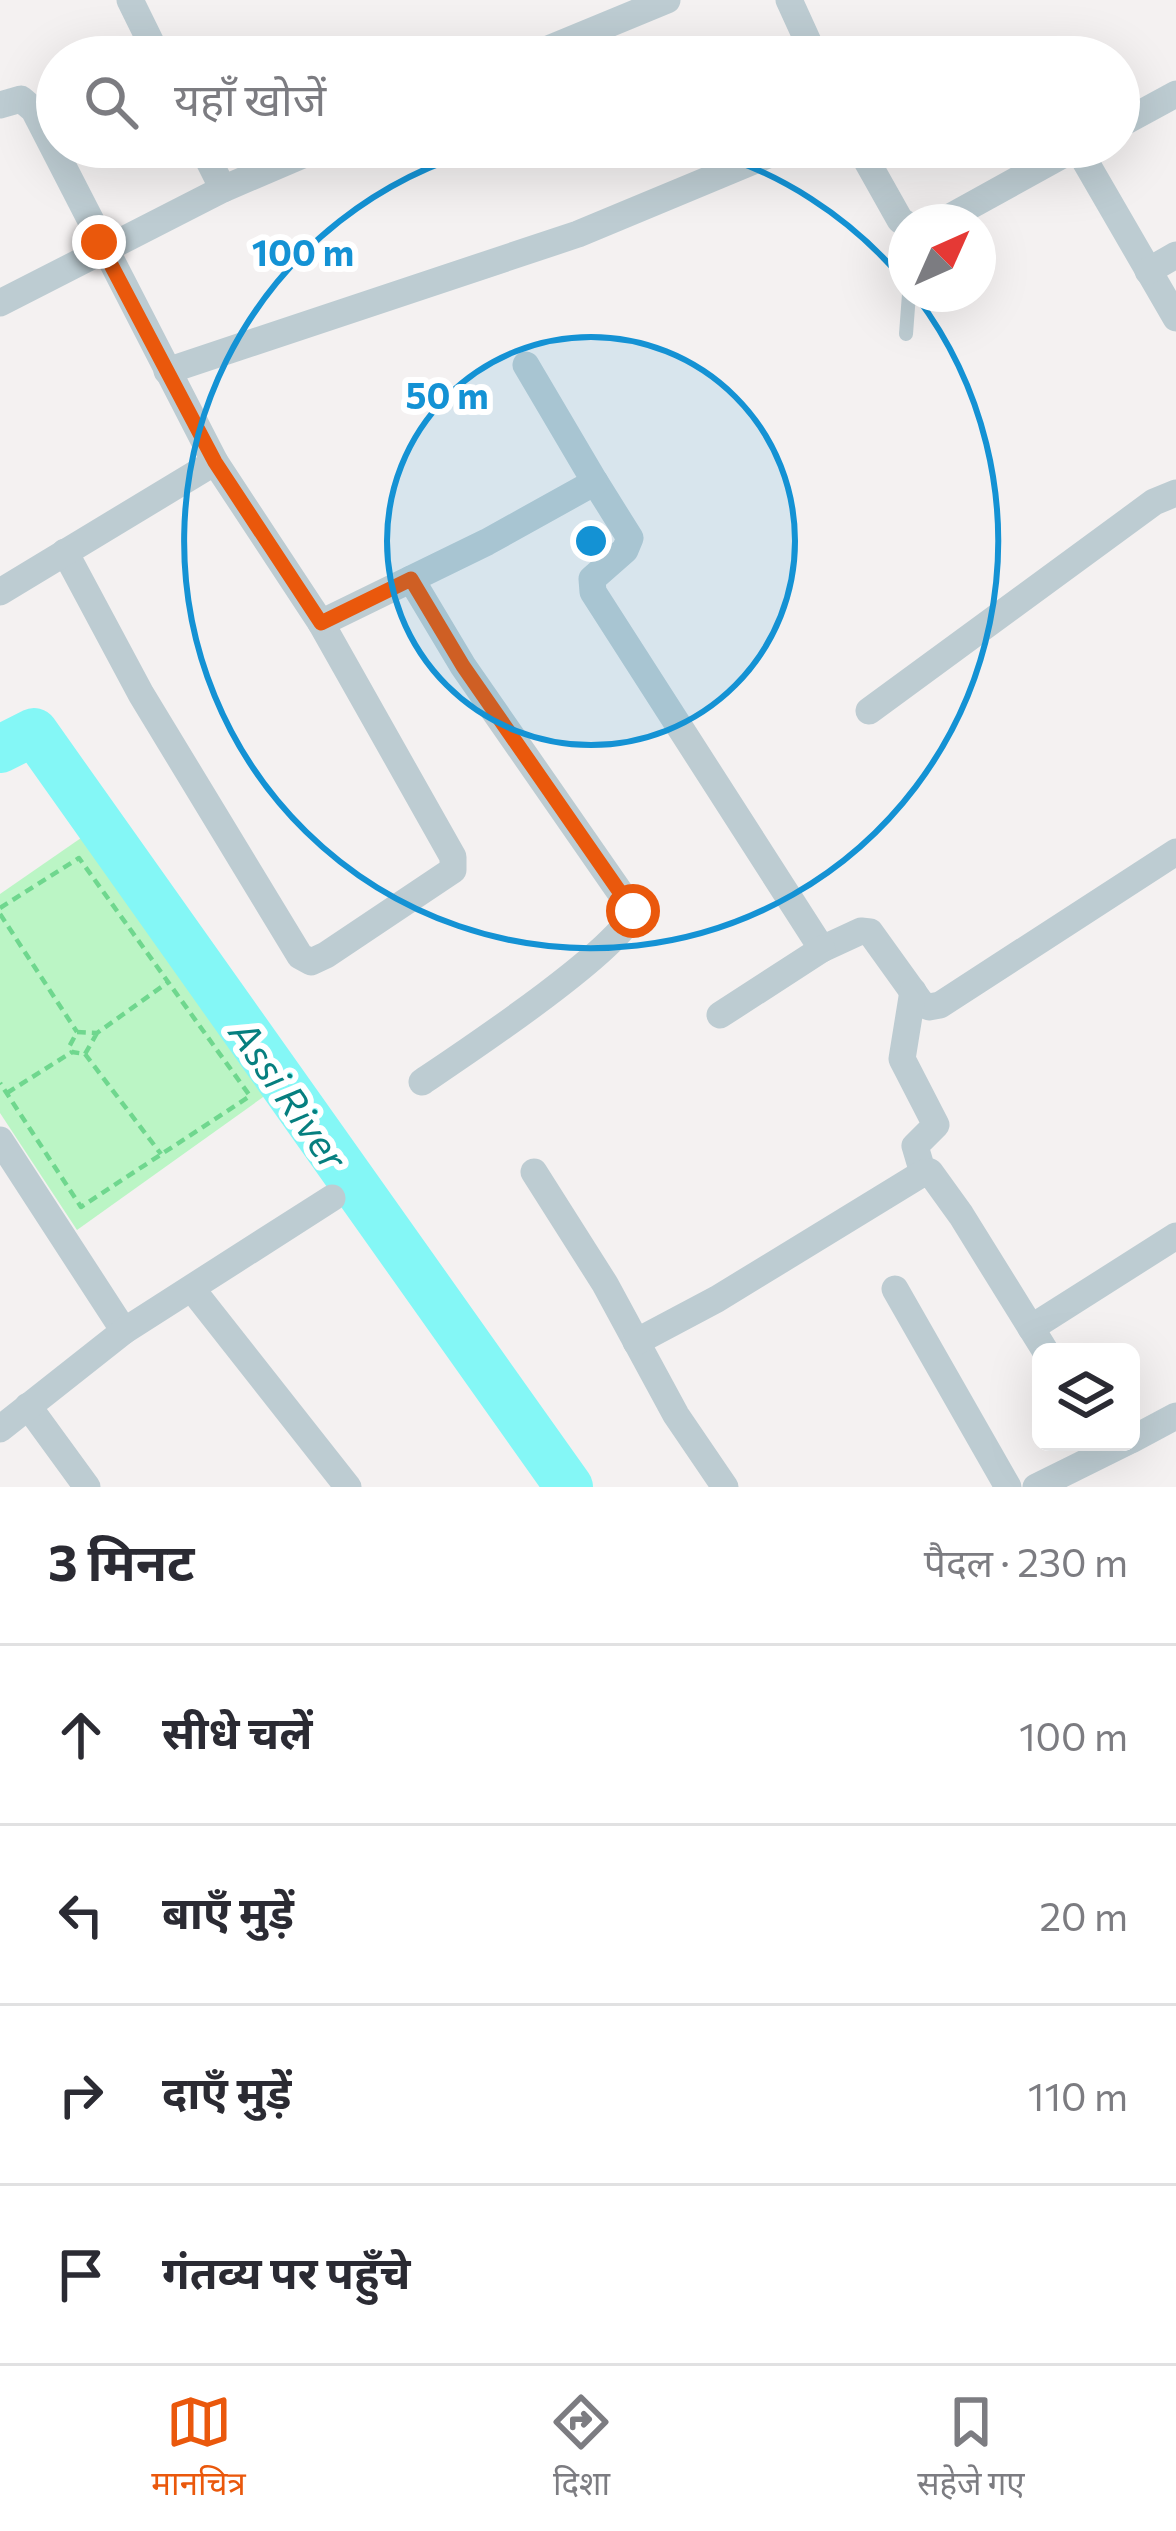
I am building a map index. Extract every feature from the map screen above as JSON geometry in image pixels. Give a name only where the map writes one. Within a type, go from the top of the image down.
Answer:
[{"type":"street","points":[[130,0],[148,36]]},
{"type":"street","points":[[563,36],[602,12],[667,0]]},
{"type":"street","points":[[789,0],[805,36]]},
{"type":"street","points":[[1140,114],[1176,94]]},
{"type":"street","points":[[0,105],[21,99],[36,114]]},
{"type":"street","points":[[63,168],[215,462],[321,623],[453,857],[453,870],[311,962],[292,946],[164,733],[65,552]]},
{"type":"street","points":[[212,168],[223,189]]},
{"type":"street","points":[[0,303],[272,168]]},
{"type":"street","points":[[167,371],[578,234],[737,168]]},
{"type":"street","points":[[871,168],[891,204]]},
{"type":"street","points":[[974,204],[1039,168]]},
{"type":"street","points":[[1089,168],[1176,318]]},
{"type":"street","points":[[1148,271],[1176,255]]},
{"type":"street","points":[[526,365],[630,538],[625,550],[592,579],[593,592],[821,949]]},
{"type":"street","points":[[0,592],[215,462]]},
{"type":"street","points":[[321,623],[595,482]]},
{"type":"street","points":[[869,712],[1154,502],[1176,493]]},
{"type":"street","points":[[411,579],[473,683],[633,911],[622,931],[530,1005],[422,1082]]},
{"type":"street","points":[[720,1015],[821,949],[861,932],[870,932],[929,1007],[940,1004],[1176,853]]},
{"type":"street","points":[[913,991],[902,1060],[937,1125],[915,1146],[922,1173]]},
{"type":"street","points":[[0,1140],[124,1331]]},
{"type":"street","points":[[534,1172],[573,1230],[676,1415],[725,1487]]},
{"type":"street","points":[[922,1173],[935,1178],[1038,1340],[1176,1236]]},
{"type":"street","points":[[636,1342],[735,1288],[922,1173]]},
{"type":"street","points":[[0,1429],[124,1331],[332,1198]]},
{"type":"street","points":[[192,1289],[348,1487]]},
{"type":"street","points":[[895,1289],[1008,1487]]},
{"type":"street","points":[[28,1406],[87,1487]]},
{"type":"street","points":[[1140,1433],[1176,1416]]},
{"type":"street","points":[[1036,1487],[1104,1451]]},
{"type":"lane","points":[[906,334],[908,312]]},
{"type":"path","points":[[0,1083],[81,1207],[250,1096],[79,858],[0,911],[77,1032]]},
{"type":"path","points":[[85,1054],[97,1033],[167,983]]},
{"type":"path","points":[[77,1032],[97,1033]]},
{"type":"path","points":[[72,1052],[69,1047],[77,1032]]},
{"type":"path","points":[[7,1093],[72,1052],[85,1054],[161,1154]]},
{"type":"green space","points":[[81,838],[266,1095],[77,1230],[0,1113],[0,894]]},
{"type":"waterway","name":"Assi River","points":[[0,749],[34,732],[569,1487]]},
{"type":"route","points":[[99,242],[215,462],[321,623],[411,579],[506,732],[633,911]]}]
